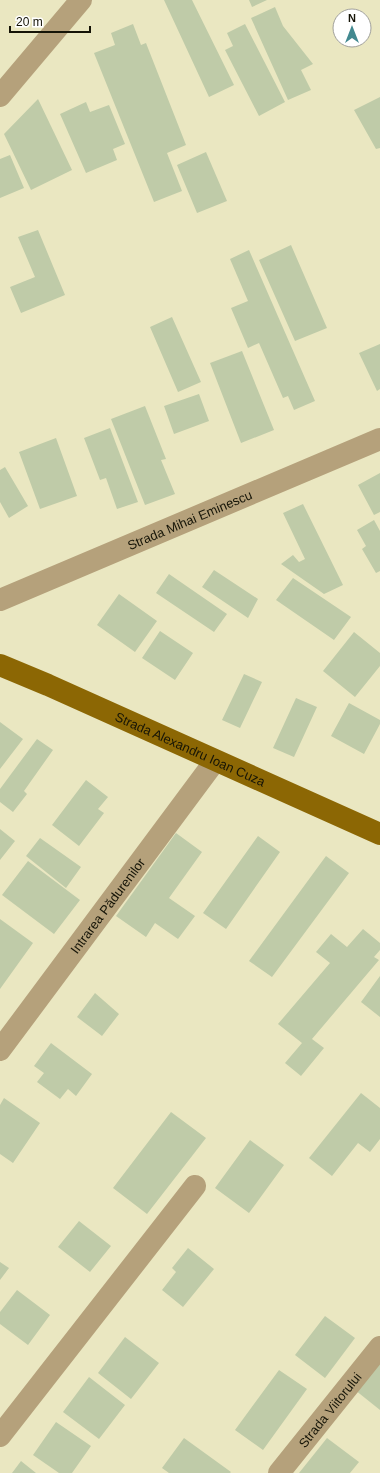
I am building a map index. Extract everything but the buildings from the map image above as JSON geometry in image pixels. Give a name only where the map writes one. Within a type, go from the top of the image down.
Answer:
[{"type":"main road","name":"Strada Alexandru Ioan Cuza","points":[[2,668],[380,834]]},
{"type":"street","points":[[0,96],[81,0]]},
{"type":"street","name":"Strada Mihai Eminescu","points":[[0,600],[380,439]]},
{"type":"street","name":"Intrarea Pădurenilor","points":[[0,1050],[215,761]]},
{"type":"street","points":[[0,1436],[195,1186]]},
{"type":"street","name":"Strada Viitorului","points":[[279,1473],[380,1347]]}]
